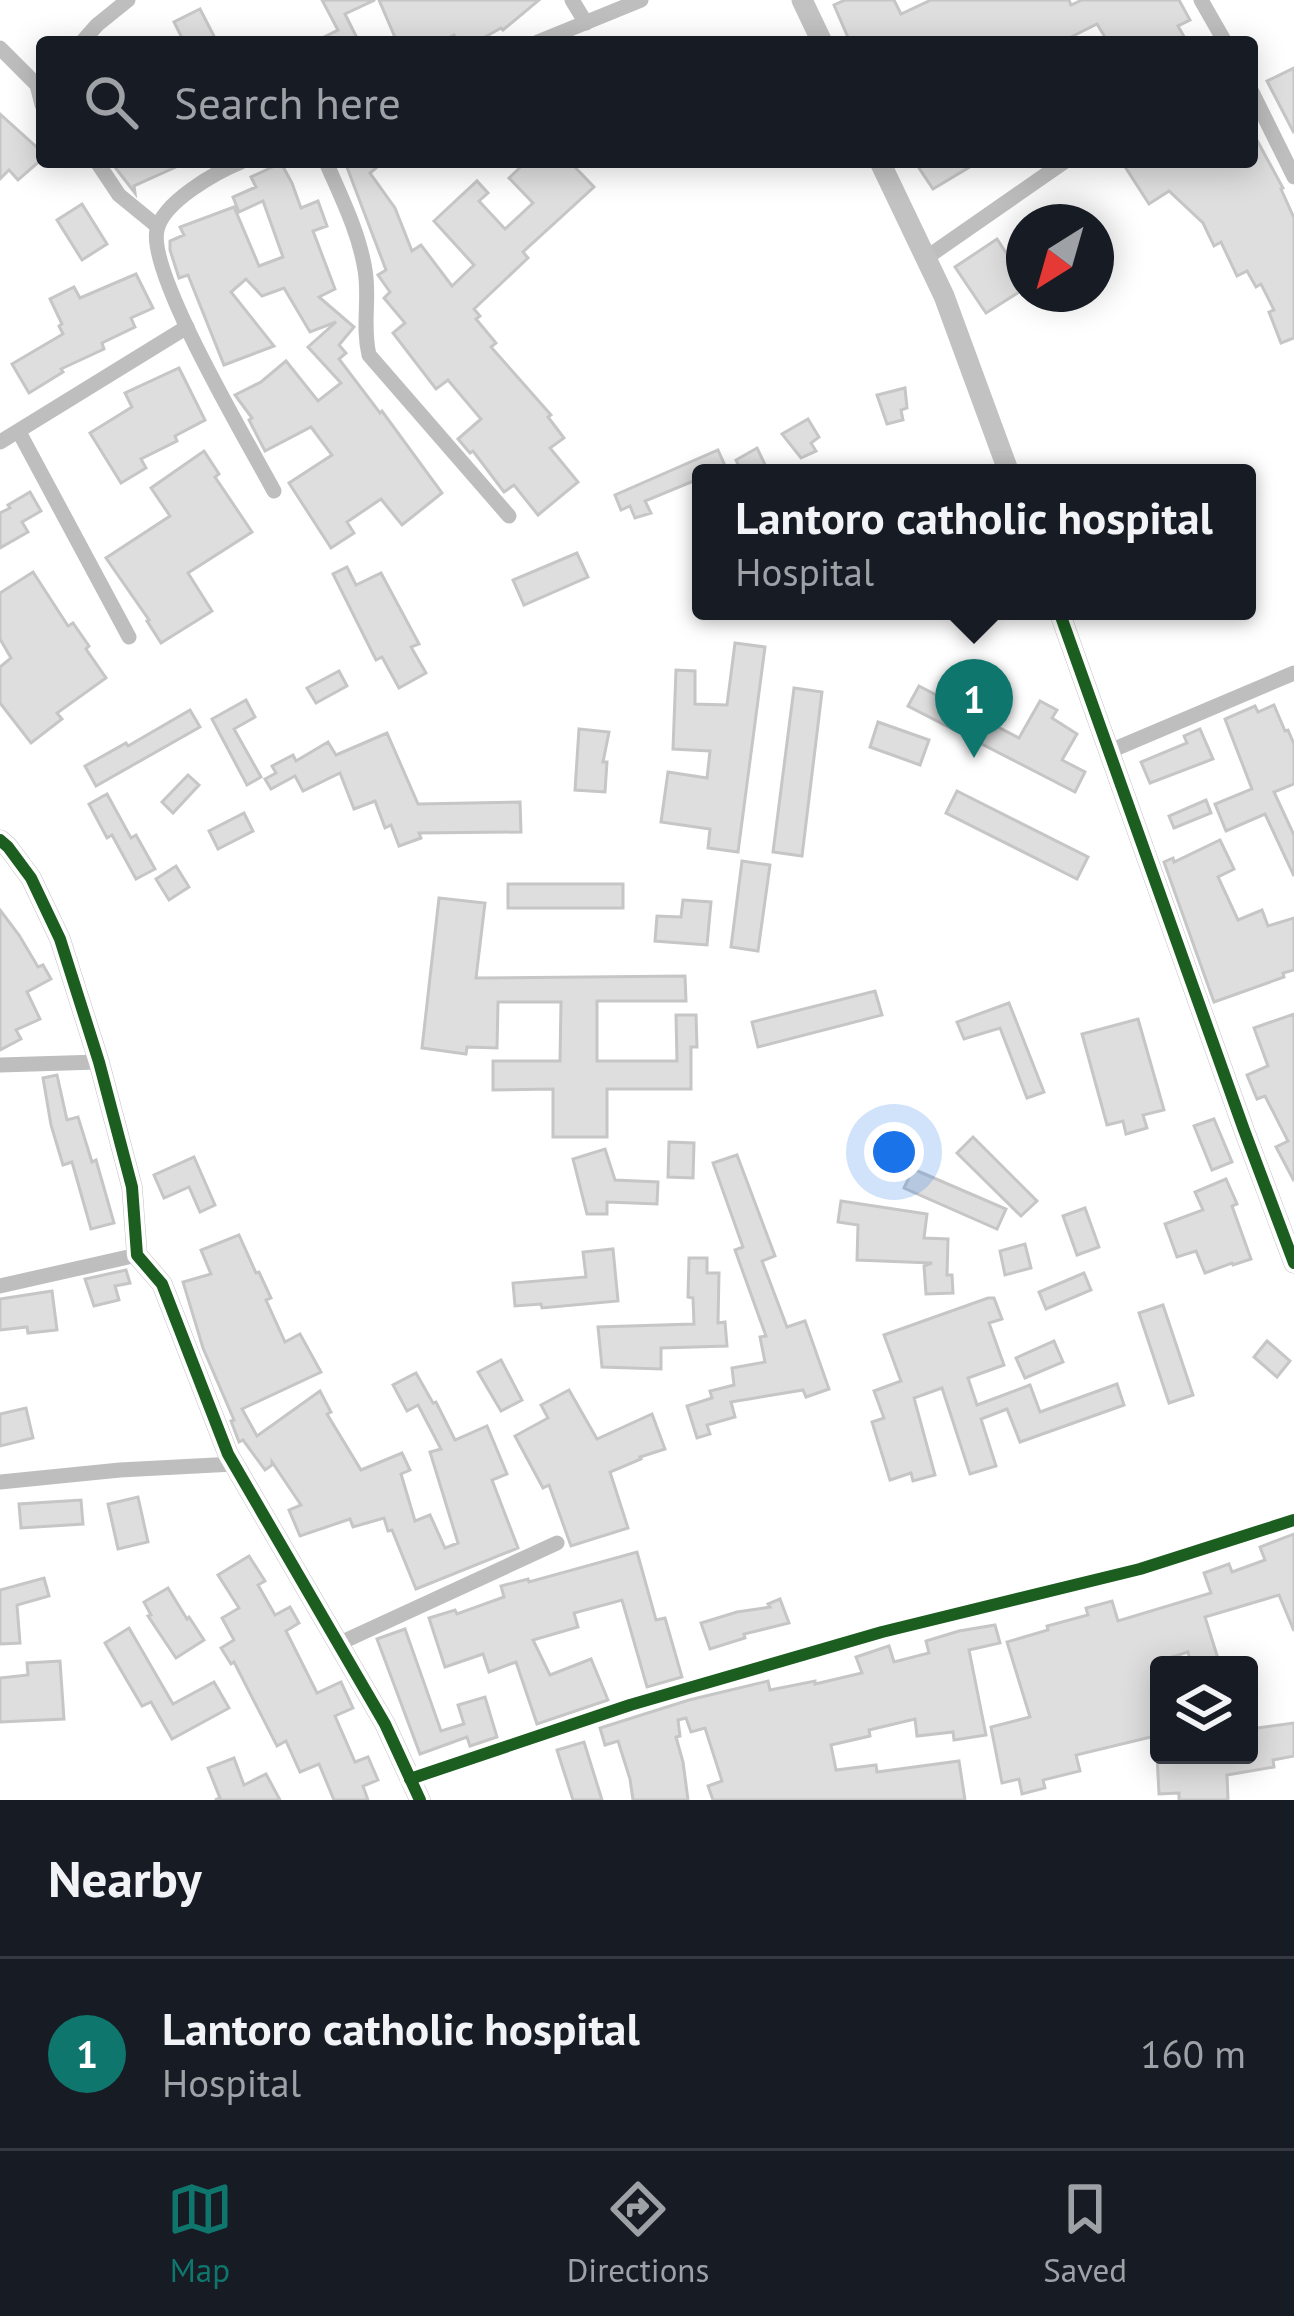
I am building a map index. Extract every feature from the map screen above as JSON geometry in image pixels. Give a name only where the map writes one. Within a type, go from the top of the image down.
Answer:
[{"type":"street","points":[[87,36],[128,0]]},
{"type":"street","points":[[572,0],[586,23]]},
{"type":"street","points":[[561,36],[640,0]]},
{"type":"street","points":[[802,0],[819,36]]},
{"type":"street","points":[[1201,0],[1222,36]]},
{"type":"street","points":[[0,48],[36,79]]},
{"type":"street","points":[[1258,104],[1294,178]]},
{"type":"street","points":[[102,168],[118,195],[157,226]]},
{"type":"street","points":[[226,168],[166,208],[155,244],[164,278],[187,327],[274,491]]},
{"type":"street","points":[[328,168],[358,239],[366,273],[364,322],[369,355],[509,516]]},
{"type":"street","points":[[883,168],[973,370],[1006,464]]},
{"type":"street","points":[[926,258],[1055,168]]},
{"type":"street","points":[[0,442],[187,327]]},
{"type":"street","points":[[20,432],[129,637]]},
{"type":"street","points":[[1062,620],[1294,1262]]},
{"type":"street","points":[[1110,751],[1294,673]]},
{"type":"street","points":[[1,843],[31,878],[47,908],[99,1062],[132,1187],[137,1255],[162,1284],[234,1464],[385,1724],[415,1790],[630,1706],[882,1632],[1140,1569],[1294,1520]]},
{"type":"street","points":[[0,1065],[99,1062]]},
{"type":"street","points":[[0,1286],[137,1255]]},
{"type":"street","points":[[0,1482],[234,1464]]},
{"type":"street","points":[[340,1643],[557,1544]]},
{"type":"building","points":[[322,0],[375,0],[345,14],[356,36],[326,36],[338,30]]},
{"type":"building","points":[[379,0],[539,0],[503,30],[487,36],[394,36]]},
{"type":"building","points":[[845,0],[894,0],[901,14],[931,0],[1069,0],[1071,5],[1082,0],[1179,0],[1190,20],[1178,26],[1184,36],[1104,36],[1097,24],[1073,36],[847,36],[834,5]]},
{"type":"building","points":[[200,9],[214,36],[181,36],[174,22]]},
{"type":"building","points":[[1294,68],[1294,133],[1267,81]]},
{"type":"building","points":[[0,114],[36,147],[36,164],[18,180],[9,170],[0,179]]},
{"type":"building","points":[[1258,142],[1294,218],[1294,338],[1281,343],[1269,312],[1274,310],[1261,284],[1256,287],[1247,271],[1237,276],[1221,242],[1214,246],[1203,223],[1169,191],[1149,204],[1126,168],[1258,168]]},
{"type":"building","points":[[116,168],[174,168],[134,186],[135,193]]},
{"type":"building","points":[[284,168],[301,208],[318,201],[327,226],[313,231],[335,289],[319,297],[354,327],[339,345],[346,353],[339,359],[442,493],[402,525],[381,499],[347,522],[354,533],[331,548],[289,483],[332,455],[311,427],[265,451],[252,418],[235,395],[261,382],[286,361],[318,401],[341,383],[308,347],[336,322],[310,332],[284,288],[262,296],[246,279],[231,292],[274,346],[224,365],[188,275],[179,278],[170,250],[170,241],[184,235],[180,227],[234,207],[259,266],[283,257],[263,201],[239,212],[233,197],[256,187],[251,177]]},
{"type":"building","points":[[347,168],[376,168],[370,173],[395,208],[412,251],[421,245],[452,286],[474,265],[434,221],[477,181],[488,193],[479,201],[505,229],[533,203],[509,178],[520,168],[576,168],[594,187],[523,252],[528,258],[474,309],[480,316],[476,319],[496,343],[491,347],[551,415],[564,438],[550,448],[578,482],[538,515],[514,485],[504,492],[458,439],[481,419],[448,380],[436,389],[393,333],[405,323],[384,298],[390,292],[378,275],[386,270]]},
{"type":"building","points":[[919,168],[968,168],[933,189]]},
{"type":"building","points":[[82,204],[107,244],[82,260],[57,220]]},
{"type":"building","points":[[997,239],[1006,253],[1006,300],[986,313],[955,267]]},
{"type":"building","points":[[136,274],[153,308],[131,318],[135,327],[102,343],[104,349],[61,369],[29,393],[12,364],[63,334],[50,299],[74,287],[80,298]]},
{"type":"building","points":[[179,368],[205,420],[141,459],[146,468],[121,483],[90,433],[132,407],[125,393]]},
{"type":"building","points":[[905,388],[903,420],[887,424],[877,395]]},
{"type":"building","points":[[808,419],[819,437],[811,443],[816,451],[801,458],[782,434]]},
{"type":"building","points":[[757,448],[765,464],[738,464],[736,460]]},
{"type":"building","points":[[718,450],[724,464],[692,464],[692,482],[645,501],[651,513],[635,518],[630,506],[621,510],[615,495]]},
{"type":"building","points":[[204,451],[219,474],[215,477],[252,532],[188,573],[212,611],[161,643],[106,558],[170,516],[151,488]]},
{"type":"building","points":[[30,492],[41,511],[22,522],[28,532],[0,548],[0,513]]},
{"type":"building","points":[[577,553],[588,577],[524,605],[513,580]]},
{"type":"building","points":[[347,567],[356,585],[381,573],[419,644],[411,647],[426,673],[399,688],[382,657],[376,660],[333,574]]},
{"type":"building","points":[[33,572],[68,626],[73,623],[89,646],[86,649],[106,678],[57,713],[62,719],[31,743],[0,703],[0,667],[11,658],[0,639],[0,593]]},
{"type":"building","points":[[735,643],[765,647],[738,852],[708,848],[710,829],[661,822],[668,772],[707,778],[710,751],[673,749],[676,670],[695,671],[695,704],[727,705]]},
{"type":"building","points":[[339,671],[347,686],[316,703],[307,688]]},
{"type":"building","points":[[919,686],[1019,738],[1040,701],[1057,710],[1052,718],[1077,734],[1062,760],[1085,772],[1075,792],[908,706]]},
{"type":"building","points":[[794,688],[822,692],[802,856],[773,852]]},
{"type":"building","points":[[246,700],[255,717],[234,729],[261,777],[247,785],[212,719]]},
{"type":"building","points":[[1274,705],[1294,744],[1294,784],[1274,792],[1294,835],[1294,876],[1265,814],[1226,831],[1215,804],[1252,789],[1225,719],[1255,706],[1258,712]]},
{"type":"building","points":[[190,710],[200,727],[96,786],[85,766]]},
{"type":"building","points":[[878,722],[929,740],[920,765],[870,747]]},
{"type":"building","points":[[579,729],[609,732],[603,762],[607,762],[605,792],[575,790]]},
{"type":"building","points":[[1200,729],[1213,759],[1150,783],[1141,762],[1187,743],[1184,736]]},
{"type":"building","points":[[387,733],[418,804],[520,802],[521,832],[419,833],[421,838],[399,846],[391,825],[385,828],[375,801],[354,809],[340,773],[303,791],[295,776],[271,789],[265,779],[276,773],[272,766],[293,755],[296,761],[328,742],[336,755]]},
{"type":"building","points":[[188,775],[199,785],[173,813],[162,802]]},
{"type":"building","points":[[957,791],[1088,857],[1077,879],[946,813]]},
{"type":"building","points":[[107,794],[155,869],[136,879],[89,804]]},
{"type":"building","points":[[1206,800],[1211,813],[1174,828],[1169,816]]},
{"type":"building","points":[[244,813],[253,831],[218,849],[209,831]]},
{"type":"building","points":[[1220,840],[1234,869],[1218,877],[1238,920],[1262,910],[1268,926],[1294,918],[1294,970],[1214,1002],[1164,862],[1173,858],[1174,862]]},
{"type":"building","points":[[742,861],[770,865],[758,951],[731,947]]},
{"type":"building","points":[[176,866],[189,887],[169,900],[156,879]]},
{"type":"building","points":[[508,884],[623,884],[623,908],[508,908]]},
{"type":"building","points":[[439,898],[485,903],[476,978],[685,976],[686,1001],[597,1001],[597,1061],[677,1061],[676,1015],[696,1015],[691,1089],[607,1089],[607,1137],[553,1137],[553,1089],[493,1090],[493,1061],[560,1061],[561,1002],[498,1002],[497,1048],[467,1047],[466,1054],[422,1048]]},
{"type":"building","points":[[683,900],[711,902],[707,945],[655,941],[657,916],[681,917]]},
{"type":"building","points":[[0,910],[51,979],[27,992],[40,1019],[16,1030],[21,1039],[0,1050]]},
{"type":"building","points":[[875,991],[882,1015],[758,1047],[752,1022]]},
{"type":"building","points":[[1009,1003],[1044,1092],[1027,1098],[1000,1028],[964,1039],[957,1022]]},
{"type":"building","points":[[1294,1014],[1294,1181],[1276,1147],[1288,1141],[1265,1096],[1257,1099],[1247,1075],[1268,1066],[1254,1028]]},
{"type":"building","points":[[1138,1019],[1164,1110],[1143,1115],[1147,1128],[1126,1134],[1123,1121],[1107,1125],[1082,1034]]},
{"type":"building","points":[[57,1075],[67,1120],[78,1117],[114,1223],[91,1229],[72,1162],[63,1165],[43,1078]]},
{"type":"building","points":[[1214,1119],[1232,1162],[1212,1170],[1194,1126]]},
{"type":"building","points":[[973,1137],[1037,1201],[1021,1216],[957,1153]]},
{"type":"building","points":[[669,1142],[694,1143],[693,1178],[668,1177]]},
{"type":"building","points":[[605,1149],[615,1180],[658,1182],[657,1204],[607,1202],[607,1214],[587,1214],[573,1159]]},
{"type":"building","points":[[737,1155],[775,1256],[762,1261],[787,1327],[805,1321],[829,1389],[806,1397],[803,1390],[731,1402],[735,1417],[707,1425],[710,1434],[697,1438],[687,1406],[712,1398],[710,1391],[734,1385],[732,1368],[765,1362],[760,1337],[766,1336],[735,1250],[743,1247],[713,1163]]},
{"type":"building","points":[[194,1157],[215,1205],[200,1212],[189,1187],[164,1198],[154,1175]]},
{"type":"building","points":[[913,1169],[1006,1209],[997,1229],[904,1188]]},
{"type":"building","points":[[1226,1179],[1251,1259],[1205,1273],[1196,1251],[1177,1257],[1165,1224],[1203,1210],[1195,1192]]},
{"type":"building","points":[[841,1201],[927,1214],[924,1238],[948,1239],[947,1275],[952,1275],[953,1293],[926,1294],[924,1266],[932,1263],[857,1260],[858,1225],[838,1222]]},
{"type":"building","points":[[1085,1208],[1099,1247],[1077,1255],[1063,1216]]},
{"type":"building","points":[[239,1235],[271,1298],[266,1300],[285,1342],[300,1334],[321,1372],[242,1409],[257,1436],[320,1391],[331,1412],[327,1414],[361,1470],[402,1453],[410,1470],[401,1474],[415,1521],[430,1515],[445,1548],[458,1543],[430,1452],[441,1449],[418,1405],[407,1411],[393,1385],[416,1373],[455,1440],[487,1426],[507,1474],[492,1480],[518,1548],[416,1589],[384,1518],[353,1527],[350,1519],[300,1536],[289,1510],[301,1505],[272,1462],[265,1470],[243,1440],[239,1442],[183,1282],[211,1274],[201,1250]]},
{"type":"building","points":[[1025,1244],[1031,1268],[1005,1275],[1000,1251]]},
{"type":"building","points":[[613,1249],[618,1301],[515,1306],[513,1283],[586,1277],[583,1252]]},
{"type":"building","points":[[689,1258],[707,1258],[707,1273],[719,1273],[718,1323],[725,1322],[727,1346],[661,1348],[661,1369],[602,1367],[598,1327],[694,1324],[693,1298],[688,1297]]},
{"type":"building","points":[[126,1270],[130,1283],[115,1286],[119,1300],[94,1306],[85,1279]]},
{"type":"building","points":[[1084,1273],[1091,1290],[1046,1309],[1039,1292]]},
{"type":"building","points":[[52,1291],[57,1330],[0,1330],[0,1299]]},
{"type":"building","points":[[994,1298],[1002,1319],[989,1323],[1004,1365],[968,1378],[977,1405],[1030,1385],[1040,1412],[1117,1384],[1124,1405],[1020,1442],[1007,1409],[981,1419],[996,1466],[970,1474],[942,1388],[914,1398],[935,1475],[913,1481],[911,1473],[890,1480],[872,1422],[884,1418],[874,1391],[901,1381],[884,1335]]},
{"type":"building","points":[[1163,1305],[1193,1395],[1169,1403],[1139,1313]]},
{"type":"building","points":[[1054,1341],[1063,1362],[1025,1378],[1016,1358]]},
{"type":"building","points":[[1267,1341],[1290,1361],[1277,1377],[1254,1357]]},
{"type":"building","points":[[501,1360],[522,1400],[501,1411],[478,1372]]},
{"type":"building","points":[[569,1390],[597,1439],[652,1414],[665,1449],[610,1472],[628,1528],[571,1546],[549,1485],[543,1488],[515,1436],[548,1418],[541,1405]]},
{"type":"building","points":[[26,1408],[33,1438],[0,1446],[0,1414]]},
{"type":"building","points":[[138,1497],[148,1542],[118,1549],[108,1504]]},
{"type":"building","points":[[81,1500],[83,1524],[21,1528],[19,1504]]},
{"type":"building","points":[[1294,1534],[1294,1631],[1279,1595],[1205,1617],[1217,1656],[1189,1656],[1188,1652],[1150,1656],[1150,1737],[1076,1755],[1080,1771],[1043,1780],[1045,1788],[1022,1794],[1019,1779],[1002,1783],[991,1727],[1030,1717],[1007,1642],[1088,1615],[1086,1608],[1112,1601],[1118,1621],[1211,1593],[1204,1573],[1229,1564],[1232,1572],[1265,1560],[1260,1547]]},
{"type":"building","points":[[637,1552],[656,1620],[665,1618],[682,1677],[647,1687],[622,1600],[574,1613],[578,1627],[533,1640],[550,1675],[591,1659],[608,1700],[537,1724],[516,1662],[489,1672],[483,1654],[445,1667],[429,1618],[455,1610],[457,1614],[504,1597],[501,1586]]},
{"type":"building","points":[[249,1556],[265,1581],[258,1585],[275,1615],[290,1607],[299,1623],[286,1631],[317,1693],[341,1682],[353,1708],[335,1716],[355,1762],[368,1757],[378,1780],[363,1786],[368,1800],[334,1800],[319,1764],[300,1772],[286,1741],[277,1746],[234,1662],[221,1648],[234,1640],[222,1618],[239,1608],[218,1575]]},
{"type":"building","points":[[44,1578],[49,1596],[17,1605],[20,1643],[0,1644],[0,1590]]},
{"type":"building","points":[[168,1588],[204,1640],[176,1658],[144,1602]]},
{"type":"building","points":[[780,1599],[789,1623],[744,1634],[745,1638],[710,1649],[701,1623],[770,1607]]},
{"type":"building","points":[[995,1625],[1000,1643],[969,1650],[986,1735],[954,1740],[953,1732],[917,1736],[915,1719],[831,1745],[836,1770],[876,1765],[877,1772],[959,1761],[965,1800],[713,1800],[708,1786],[722,1781],[705,1728],[691,1732],[686,1718],[678,1720],[680,1736],[676,1737],[688,1800],[633,1800],[618,1741],[605,1745],[600,1728],[768,1681],[770,1690],[862,1673],[856,1657],[889,1646],[894,1662],[929,1653],[926,1641]]},
{"type":"building","points":[[129,1628],[173,1704],[214,1682],[229,1708],[172,1739],[151,1702],[142,1706],[105,1643]]},
{"type":"building","points":[[405,1629],[441,1731],[464,1724],[458,1705],[485,1697],[497,1737],[470,1746],[467,1737],[420,1754],[377,1639]]},
{"type":"building","points":[[60,1661],[64,1719],[0,1722],[0,1678],[28,1675],[27,1663]]},
{"type":"building","points":[[1294,1723],[1294,1756],[1273,1760],[1274,1767],[1227,1775],[1228,1800],[1179,1800],[1179,1793],[1159,1794],[1157,1764],[1258,1764],[1258,1728]]},
{"type":"building","points":[[584,1742],[602,1800],[573,1800],[557,1750]]},
{"type":"building","points":[[234,1758],[244,1785],[266,1774],[280,1800],[215,1800],[220,1798],[208,1768]]},
{"type":"cycle path","points":[[1062,620],[1294,1263]]},
{"type":"cycle path","points":[[0,840],[31,878],[60,939],[132,1187],[137,1255],[162,1284],[228,1454],[385,1724],[420,1800]]},
{"type":"cycle path","points":[[410,1779],[630,1705],[882,1632],[1140,1569],[1294,1520]]},
{"type":"place","name":"Lantoro catholic hospital","points":[[974,758]]}]
